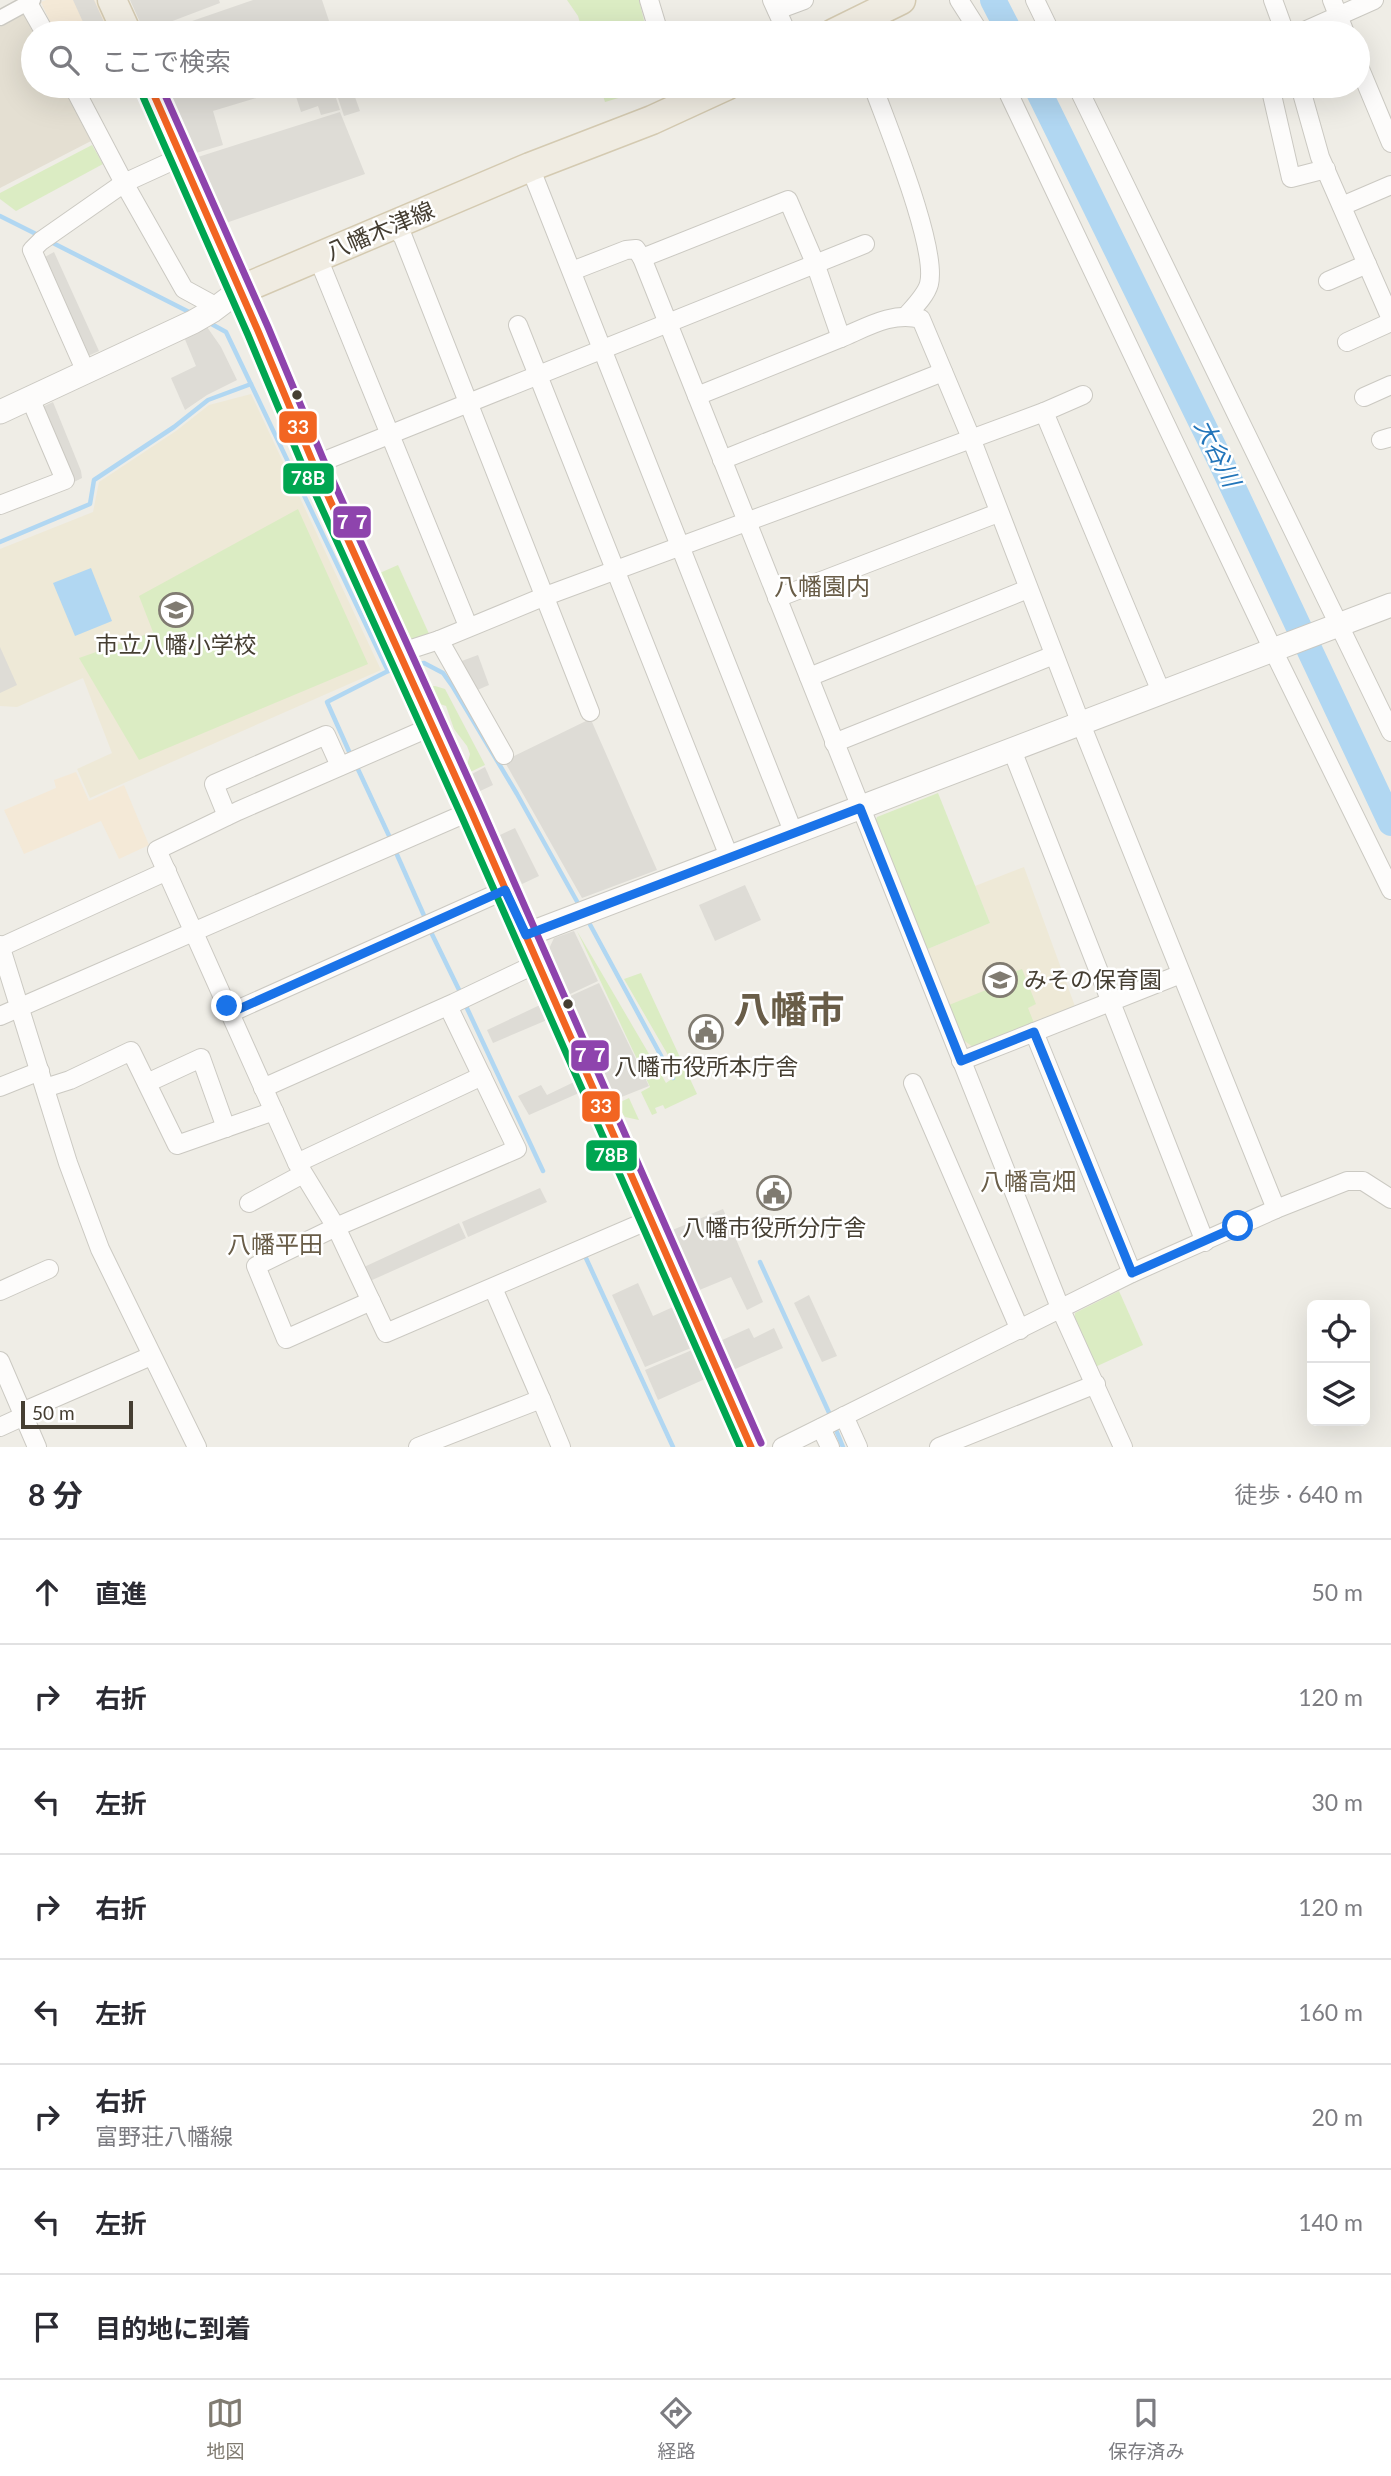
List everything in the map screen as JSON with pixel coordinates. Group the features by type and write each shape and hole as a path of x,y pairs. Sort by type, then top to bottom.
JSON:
{"main road":[{"path":"112,0 122,21"},
{"path":"862,21 901,0"},
{"path":"155,98 314,465 471,811 751,1447"},
{"name":"八幡木津線","path":"240,290 530,167 652,120 675,98"}],"street":[{"path":"649,0 655,21"},
{"path":"775,5 804,0"},
{"path":"959,0 972,21"},
{"path":"1035,0 1045,21"},
{"path":"1273,0 1281,21"},
{"path":"1339,17 1374,0"},
{"path":"0,18 32,1 40,21"},
{"path":"1370,93 1391,144"},
{"path":"78,98 184,289 207,313"},
{"path":"877,98 912,198 931,264 929,285 907,315"},
{"path":"1011,98 1391,890"},
{"path":"1083,98 1391,732"},
{"path":"1273,98 1291,178 1326,169"},
{"path":"1304,98 1326,169 1391,320 1347,342"},
{"path":"86,372 32,250 57,229 124,183 181,157"},
{"path":"530,167 794,834"},
{"path":"1342,206 1391,185"},
{"path":"642,258 788,200 815,263 841,338"},
{"path":"393,225 403,237 590,712"},
{"path":"314,465 865,244"},
{"path":"572,271 626,250 636,249 642,258 1061,1310 1123,1447"},
{"path":"318,258 468,626"},
{"path":"1328,281 1367,264"},
{"path":"0,412 207,313 240,290"},
{"path":"697,396 894,316 921,318 1276,1209"},
{"path":"518,325 730,859"},
{"path":"722,460 943,372"},
{"path":"1364,397 1391,385"},
{"path":"398,653 439,640 543,597 1044,412 1083,395"},
{"path":"0,505 65,480 30,398"},
{"path":"1044,412 1162,694"},
{"path":"777,598 998,513"},
{"path":"809,677 1028,589"},
{"path":"526,935 1391,606"},
{"path":"439,640 504,755"},
{"path":"834,743 1054,655"},
{"path":"433,726 157,849 300,1168 336,1227 386,1333 649,1220"},
{"path":"227,816 214,784 326,735 348,762"},
{"path":"1012,750 1205,1242"},
{"path":"0,1016 471,811"},
{"path":"167,871 0,946 68,1163 100,1249 150,1356 197,1447"},
{"path":"230,1013 505,890"},
{"path":"263,1088 538,963"},
{"path":"961,1061 1181,974"},
{"path":"371,1301 286,1339 256,1266 336,1227 517,1149 482,1076 456,1002"},
{"path":"1034,1032 1132,1273"},
{"path":"0,1087 42,1080 70,1080 131,1051 177,1145 274,1111"},
{"path":"147,1083 201,1058 226,1128"},
{"path":"249,1203 300,1168 482,1076"},
{"path":"913,1083 1020,1330"},
{"path":"782,1447 1132,1273 1276,1209 1347,1181 1363,1181 1391,1199"},
{"path":"0,1291 49,1269"},
{"path":"493,1288 561,1447"},
{"path":"0,1427 150,1356"},
{"path":"0,1361 37,1447"},
{"path":"939,1447 1096,1384"},
{"path":"418,1447 444,1442 541,1399"},
{"path":"830,1447 832,1423"},
{"path":"832,1423 858,1447"}],"shaded area":[{"path":"73,0 94,0 104,21 83,21"},
{"path":"95,0 105,21 50,21 41,2"},
{"path":"130,0 219,0 220,3 173,21 140,21"},
{"path":"253,0 322,0 329,21 192,21"},
{"path":"26,13 30,21 21,21 21,98 69,98 91,141 0,188 0,27"},
{"path":"172,98 256,98 213,111 223,145 196,153"},
{"path":"297,98 336,98 340,110 321,115 318,106 301,112"},
{"path":"338,98 355,98 360,111 344,116"},
{"path":"340,112 365,174 226,223 198,157"},
{"path":"54,252 99,351 88,356 43,258"},
{"path":"207,327 221,347 237,380 185,410 171,378 196,366 184,337"},
{"name":"市立八幡小学校","path":"251,394 381,670 90,798 77,769 112,753 83,678 17,707 0,706 0,549 93,512 99,482 176,431 209,405"},
{"path":"53,402 81,471 82,478 70,484 38,409"},
{"path":"0,647 17,685 0,693"},
{"path":"478,655 489,685 475,691 459,662"},
{"path":"586,721 592,722 657,870 582,898 506,764 512,757"},
{"path":"485,767 493,785 478,792 470,775"},
{"path":"76,772 89,801 124,785 149,845 119,859 101,821 24,854 4,810 56,788 54,780"},
{"path":"515,828 539,876 522,884 500,835"},
{"name":"みその保育園","path":"1024,867 1076,1009 970,1051 961,1047 923,951 990,923 975,886"},
{"path":"745,885 761,920 715,941 699,905"},
{"path":"574,931 598,981 566,996 547,953 554,938"},
{"path":"599,983 649,1086 614,1100 568,997"},
{"path":"540,1005 547,1020 493,1043 487,1030"},
{"path":"574,1082 579,1093 529,1115 518,1096 541,1085 547,1095"},
{"path":"540,1188 547,1202 468,1237 462,1222"},
{"path":"723,1209 763,1302 747,1310 731,1277 697,1291 670,1231"},
{"path":"459,1223 466,1238 370,1281 364,1267"},
{"path":"638,1283 653,1316 673,1307 691,1348 645,1367 612,1295"},
{"path":"809,1295 837,1356 822,1362 794,1303"},
{"path":"749,1328 754,1338 774,1328 783,1348 733,1370 720,1341"},
{"path":"692,1350 705,1379 658,1400 645,1370"}],"green space":[{"path":"567,0 639,0 644,21 579,21"},
{"path":"92,145 103,164 16,211 0,199 0,193"},
{"path":"298,509 368,664 139,760 79,658 153,632 139,596"},
{"path":"398,565 430,636 423,639 401,638 373,576"},
{"path":"430,687 445,689 485,765 468,773 466,769 470,754 467,746 454,729 446,706 437,703"},
{"path":"938,793 990,923 923,951 873,826 877,817"},
{"path":"577,931 666,1083 679,1074 624,979 641,973 697,1094 665,1109 663,1105 655,1108 657,1113 652,1115 641,1092 650,1087"},
{"path":"1022,969 1036,1004 1028,1008 1034,1023 973,1047 962,1039 949,1005 986,990 985,987 992,985 991,981"},
{"path":"629,1098 639,1120 625,1117 616,1104"},
{"path":"1119,1291 1143,1345 1093,1368 1074,1322 1075,1313"}],"water":[{"path":"91,568 112,621 75,636 53,583"}],"waterway":[{"name":"大谷川","path":"993,0 1004,21"},
{"name":"大谷川","path":"1042,98 1221,462 1391,823"},
{"path":"0,216 40,236"},
{"path":"51,242 193,314"},
{"path":"206,321 226,332 388,671"},
{"path":"0,542 90,504 94,480 174,427 208,400 251,384"},
{"path":"415,665 424,663 443,673 453,687 579,905"},
{"path":"352,758 327,702 397,669"},
{"path":"356,765 391,840"},
{"path":"394,848 426,920"},
{"path":"587,919 673,1078"},
{"path":"429,928 462,996"},
{"path":"465,1004 543,1171"},
{"path":"585,1256 673,1447"},
{"path":"760,1262 831,1417"},
{"path":"834,1425 843,1447"}],"transit line":[{"name":"78B","path":"144,98 304,469 461,815 740,1447"},
{"name":"33","path":"155,98 314,465 471,811 751,1447"},
{"name":"７７","path":"166,98 324,461 481,807 761,1443"}],"place":[{"name":"市立八幡小学校","path":"176,610"},
{"name":"みその保育園","path":"1000,980"},
{"name":"八幡市役所本庁舎","path":"706,1032"},
{"name":"八幡市役所分庁舎","path":"774,1193"}],"district":[{"name":"八幡園内","path":"822,587"},
{"name":"八幡市","path":"789,1010"},
{"name":"八幡高畑","path":"1028,1182"},
{"name":"八幡平田","path":"275,1245"}],"route":[{"path":"227,1006 230,1013 505,890 526,935 860,808 961,1061 1034,1032 1132,1273 1238,1226"}]}
